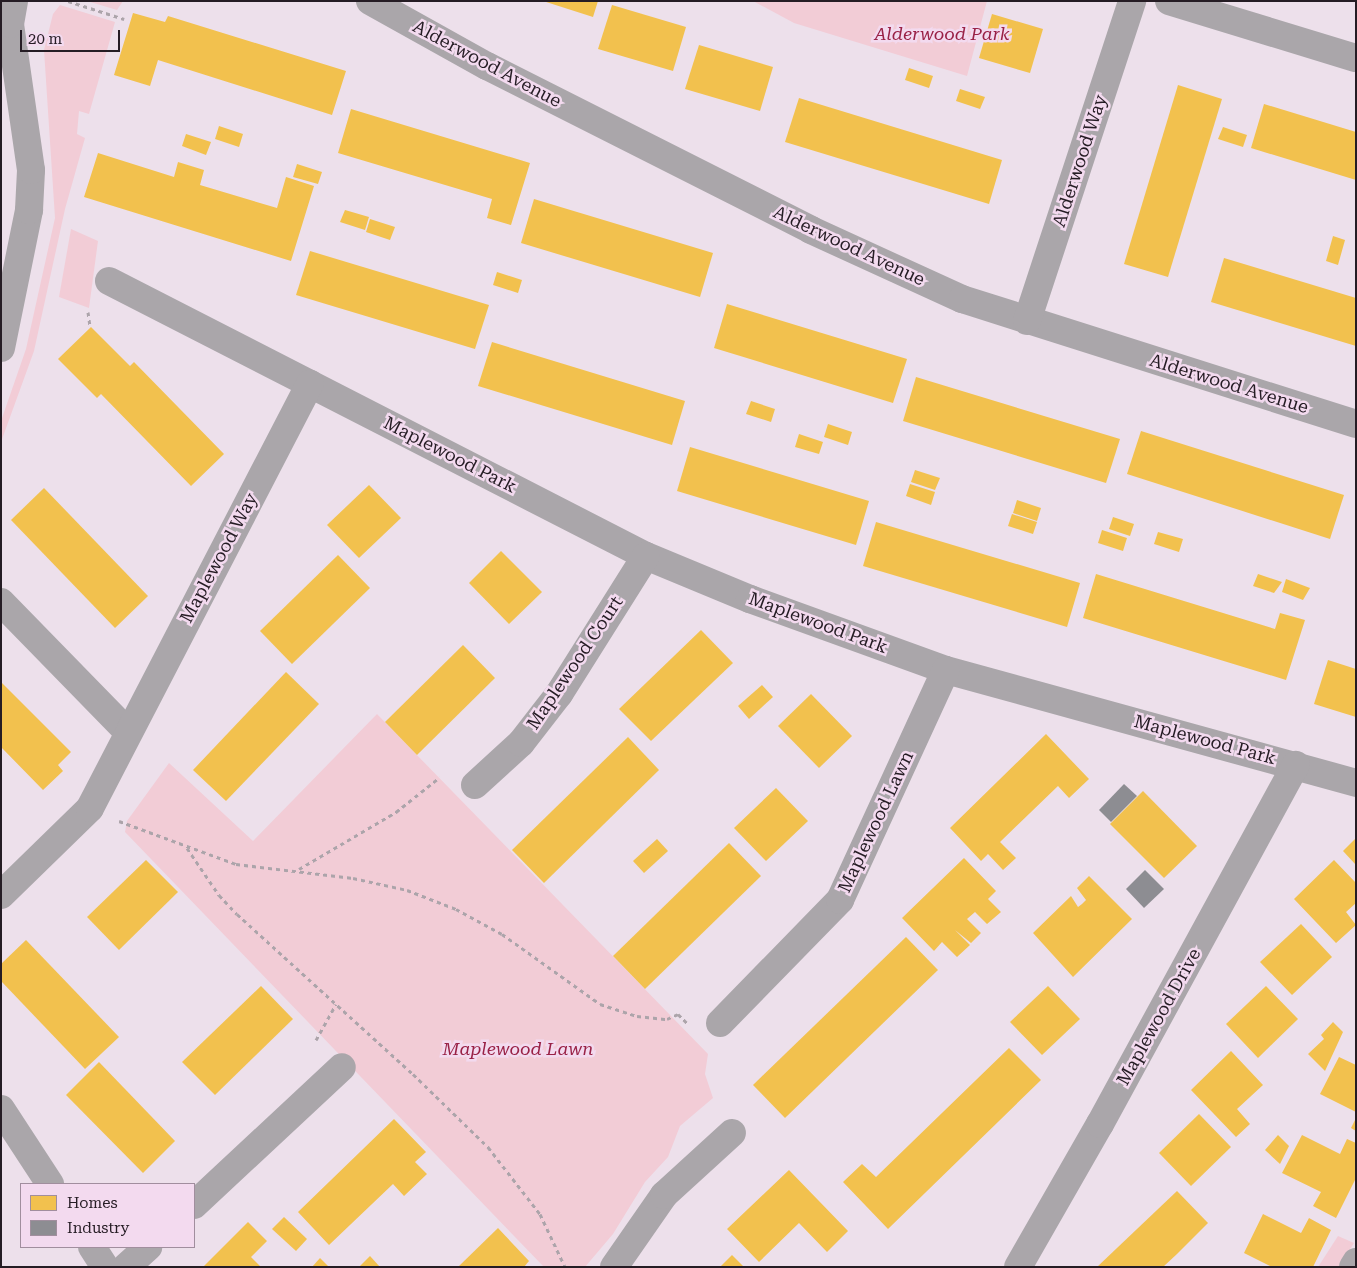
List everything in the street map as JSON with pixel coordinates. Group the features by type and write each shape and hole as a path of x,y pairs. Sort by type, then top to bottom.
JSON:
{"street":[{"path":"1,348 6,299 29,210 31,170 10,24 14,1"},
{"name":"Alderwood Avenue","path":"370,1 487,66 811,230 962,299 1356,424"},
{"name":"Alderwood Way","path":"1027,321 1132,1"},
{"path":"1169,1 1356,58"},
{"name":"Maplewood Park","path":"108,281 646,556 750,599 946,670 1356,783"},
{"name":"Maplewood Way","path":"1,895 90,808 310,384"},
{"name":"Maplewood Court","path":"475,786 521,743 559,694 646,556"},
{"path":"1,602 128,732"},
{"name":"Maplewood Lawn","path":"720,1023 840,900 946,670"},
{"name":"Maplewood Drive","path":"1018,1267 1100,1124 1296,765"},
{"path":"195,1204 342,1067"},
{"path":"1,1109 49,1183"},
{"path":"614,1267 664,1195 732,1133"},
{"path":"93,1248 105,1267"},
{"path":"126,1267 147,1248"},
{"path":"1353,1267 1356,1262"}],"path":[{"path":"68,1 124,19"},
{"path":"88,312 90,326"},
{"path":"296,870 308,866 396,812 440,777"},
{"path":"118,820 236,864 296,870 407,890 456,909 502,934 600,1004 637,1016 668,1019 678,1014"},
{"path":"187,847 219,895 237,914 488,1147 540,1214 565,1267"},
{"path":"316,1040 336,1004"}],"green space":[{"path":"87,1 123,1 117,10"},
{"name":"Alderwood Park","path":"753,1 987,1 967,76 794,23"},
{"path":"60,5 115,22 89,114 79,111 77,134 85,138 65,209 34,351 1,442 1,421 26,349 55,218 44,50 53,14"},
{"path":"71,229 98,241 89,308 59,297"},
{"name":"Maplewood Lawn","path":"377,714 708,1054 705,1074 713,1098 680,1126 668,1157 645,1182 613,1234 585,1267 544,1267 125,832 127,821 169,763 253,841"},
{"path":"1338,1236 1354,1243 1339,1267 1318,1267"}],"building: Homes":[{"path":"543,1 598,1 593,17"},
{"path":"612,5 686,27 673,71 598,49"},
{"path":"133,13 165,22 168,16 346,71 332,115 158,60 150,86 114,75"},
{"path":"992,14 1043,29 1030,73 979,58"},
{"path":"699,45 773,67 760,111 685,89"},
{"path":"909,68 933,76 929,88 905,80"},
{"path":"1178,85 1222,99 1168,277 1124,264"},
{"path":"960,89 985,97 980,109 956,101"},
{"path":"799,98 1002,160 989,204 785,142"},
{"path":"1264,104 1356,132 1356,180 1251,148"},
{"path":"351,109 530,163 511,225 487,218 492,199 338,153"},
{"path":"219,126 243,134 239,147 215,139"},
{"path":"1223,127 1247,135 1243,147 1218,139"},
{"path":"186,134 211,142 206,155 182,146"},
{"path":"98,153 174,177 178,162 204,170 200,185 277,208 286,177 314,186 291,261 84,197"},
{"path":"297,164 322,172 318,184 293,177"},
{"path":"534,199 713,253 700,297 521,243"},
{"path":"345,210 369,217 365,230 340,222"},
{"path":"370,219 395,227 390,240 366,232"},
{"path":"1333,236 1345,240 1338,265 1326,261"},
{"path":"310,251 489,305 475,349 296,295"},
{"path":"1224,258 1356,298 1356,346 1211,302"},
{"path":"497,272 522,280 518,293 493,285"},
{"path":"727,304 907,359 893,403 714,348"},
{"path":"91,327 130,366 134,362 224,454 191,486 101,394 97,398 58,359"},
{"path":"492,342 685,401 672,445 478,386"},
{"path":"916,377 1120,439 1106,483 903,421"},
{"path":"751,401 775,409 771,422 746,414"},
{"path":"828,424 852,432 848,445 824,437"},
{"path":"1141,431 1344,495 1330,539 1127,474"},
{"path":"799,434 823,442 819,454 795,447"},
{"path":"690,447 869,501 856,545 677,491"},
{"path":"915,470 940,478 935,490 911,482"},
{"path":"910,484 935,492 931,505 906,496"},
{"path":"369,485 401,518 359,558 327,525"},
{"path":"44,488 148,596 115,628 11,520"},
{"path":"1017,500 1041,508 1037,521 1013,513"},
{"path":"1012,514 1037,522 1033,534 1008,526"},
{"path":"1113,517 1134,524 1130,536 1109,529"},
{"path":"876,522 1080,583 1067,627 863,566"},
{"path":"1102,530 1127,538 1123,551 1098,543"},
{"path":"1158,532 1183,539 1179,552 1154,544"},
{"path":"501,551 542,592 509,624 469,583"},
{"path":"338,555 370,588 292,664 260,631"},
{"path":"1096,574 1275,629 1280,613 1305,620 1286,680 1083,618"},
{"path":"1258,574 1282,582 1274,593 1253,586"},
{"path":"1286,579 1310,588 1303,600 1282,592"},
{"path":"701,630 733,663 651,741 619,709"},
{"path":"463,645 495,678 417,755 385,722"},
{"path":"1328,660 1356,669 1356,717 1314,704"},
{"path":"286,672 319,704 226,801 193,770"},
{"path":"1,682 71,752 58,765 63,771 43,790 1,747"},
{"path":"762,685 773,697 749,719 738,706"},
{"path":"811,694 852,736 819,768 778,726"},
{"path":"1046,734 1089,779 1069,798 1058,786 1000,842 1016,858 1003,870 988,854 981,861 950,828"},
{"path":"628,737 659,770 544,883 512,850"},
{"path":"776,788 808,821 766,861 734,828"},
{"path":"1143,791 1197,846 1164,878 1110,824"},
{"path":"1356,838 1356,865 1343,851"},
{"path":"657,839 668,851 644,873 633,861"},
{"path":"729,843 761,876 645,989 613,956"},
{"path":"964,858 996,891 988,899 1001,912 987,924 975,912 967,919 981,933 971,943 955,930 970,945 957,957 942,942 934,951 902,918"},
{"path":"146,860 178,892 119,950 87,917"},
{"path":"1334,860 1356,883 1356,903 1346,912 1356,925 1336,943 1294,899"},
{"path":"1089,876 1132,919 1073,977 1033,933 1071,896 1078,907 1086,900 1077,888"},
{"path":"1301,924 1332,957 1292,995 1260,962"},
{"path":"906,937 938,970 785,1118 753,1085"},
{"path":"26,940 119,1037 85,1069 1,981 1,964"},
{"path":"261,986 293,1019 215,1095 182,1062"},
{"path":"1048,986 1080,1019 1042,1055 1010,1022"},
{"path":"1266,986 1298,1019 1258,1058 1226,1024"},
{"path":"1333,1022 1343,1032 1325,1071 1308,1054 1324,1039 1321,1035"},
{"path":"1009,1048 1041,1080 888,1229 843,1182 862,1164 876,1177"},
{"path":"1231,1051 1263,1085 1237,1109 1250,1124 1236,1137 1191,1090"},
{"path":"1339,1057 1356,1065 1356,1112 1320,1094"},
{"path":"99,1062 175,1141 143,1173 66,1095"},
{"path":"1199,1114 1231,1147 1191,1186 1159,1153"},
{"path":"1356,1118 1356,1131 1351,1128"},
{"path":"394,1119 426,1152 415,1162 427,1174 404,1196 393,1184 329,1245 298,1212"},
{"path":"1278,1135 1289,1146 1280,1164 1265,1150"},
{"path":"1302,1135 1340,1154 1347,1139 1356,1143 1356,1178 1336,1218 1313,1206 1321,1192 1282,1173"},
{"path":"789,1170 848,1231 827,1252 799,1223 759,1262 727,1229"},
{"path":"1177,1191 1208,1223 1177,1254 1163,1267 1097,1267"},
{"path":"1263,1214 1301,1233 1309,1218 1331,1230 1313,1267 1272,1267 1244,1253"},
{"path":"284,1217 307,1239 296,1251 272,1229"},
{"path":"248,1222 267,1241 251,1257 261,1267 203,1267"},
{"path":"498,1228 529,1261 524,1267 458,1267"},
{"path":"732,1255 744,1267 720,1267"},
{"path":"370,1256 380,1267 359,1267"},
{"path":"320,1258 329,1267 312,1267"}],"building: Industry":[{"path":"1124,784 1137,796 1111,822 1099,810"},
{"path":"1145,870 1164,889 1144,908 1126,889"}]}
